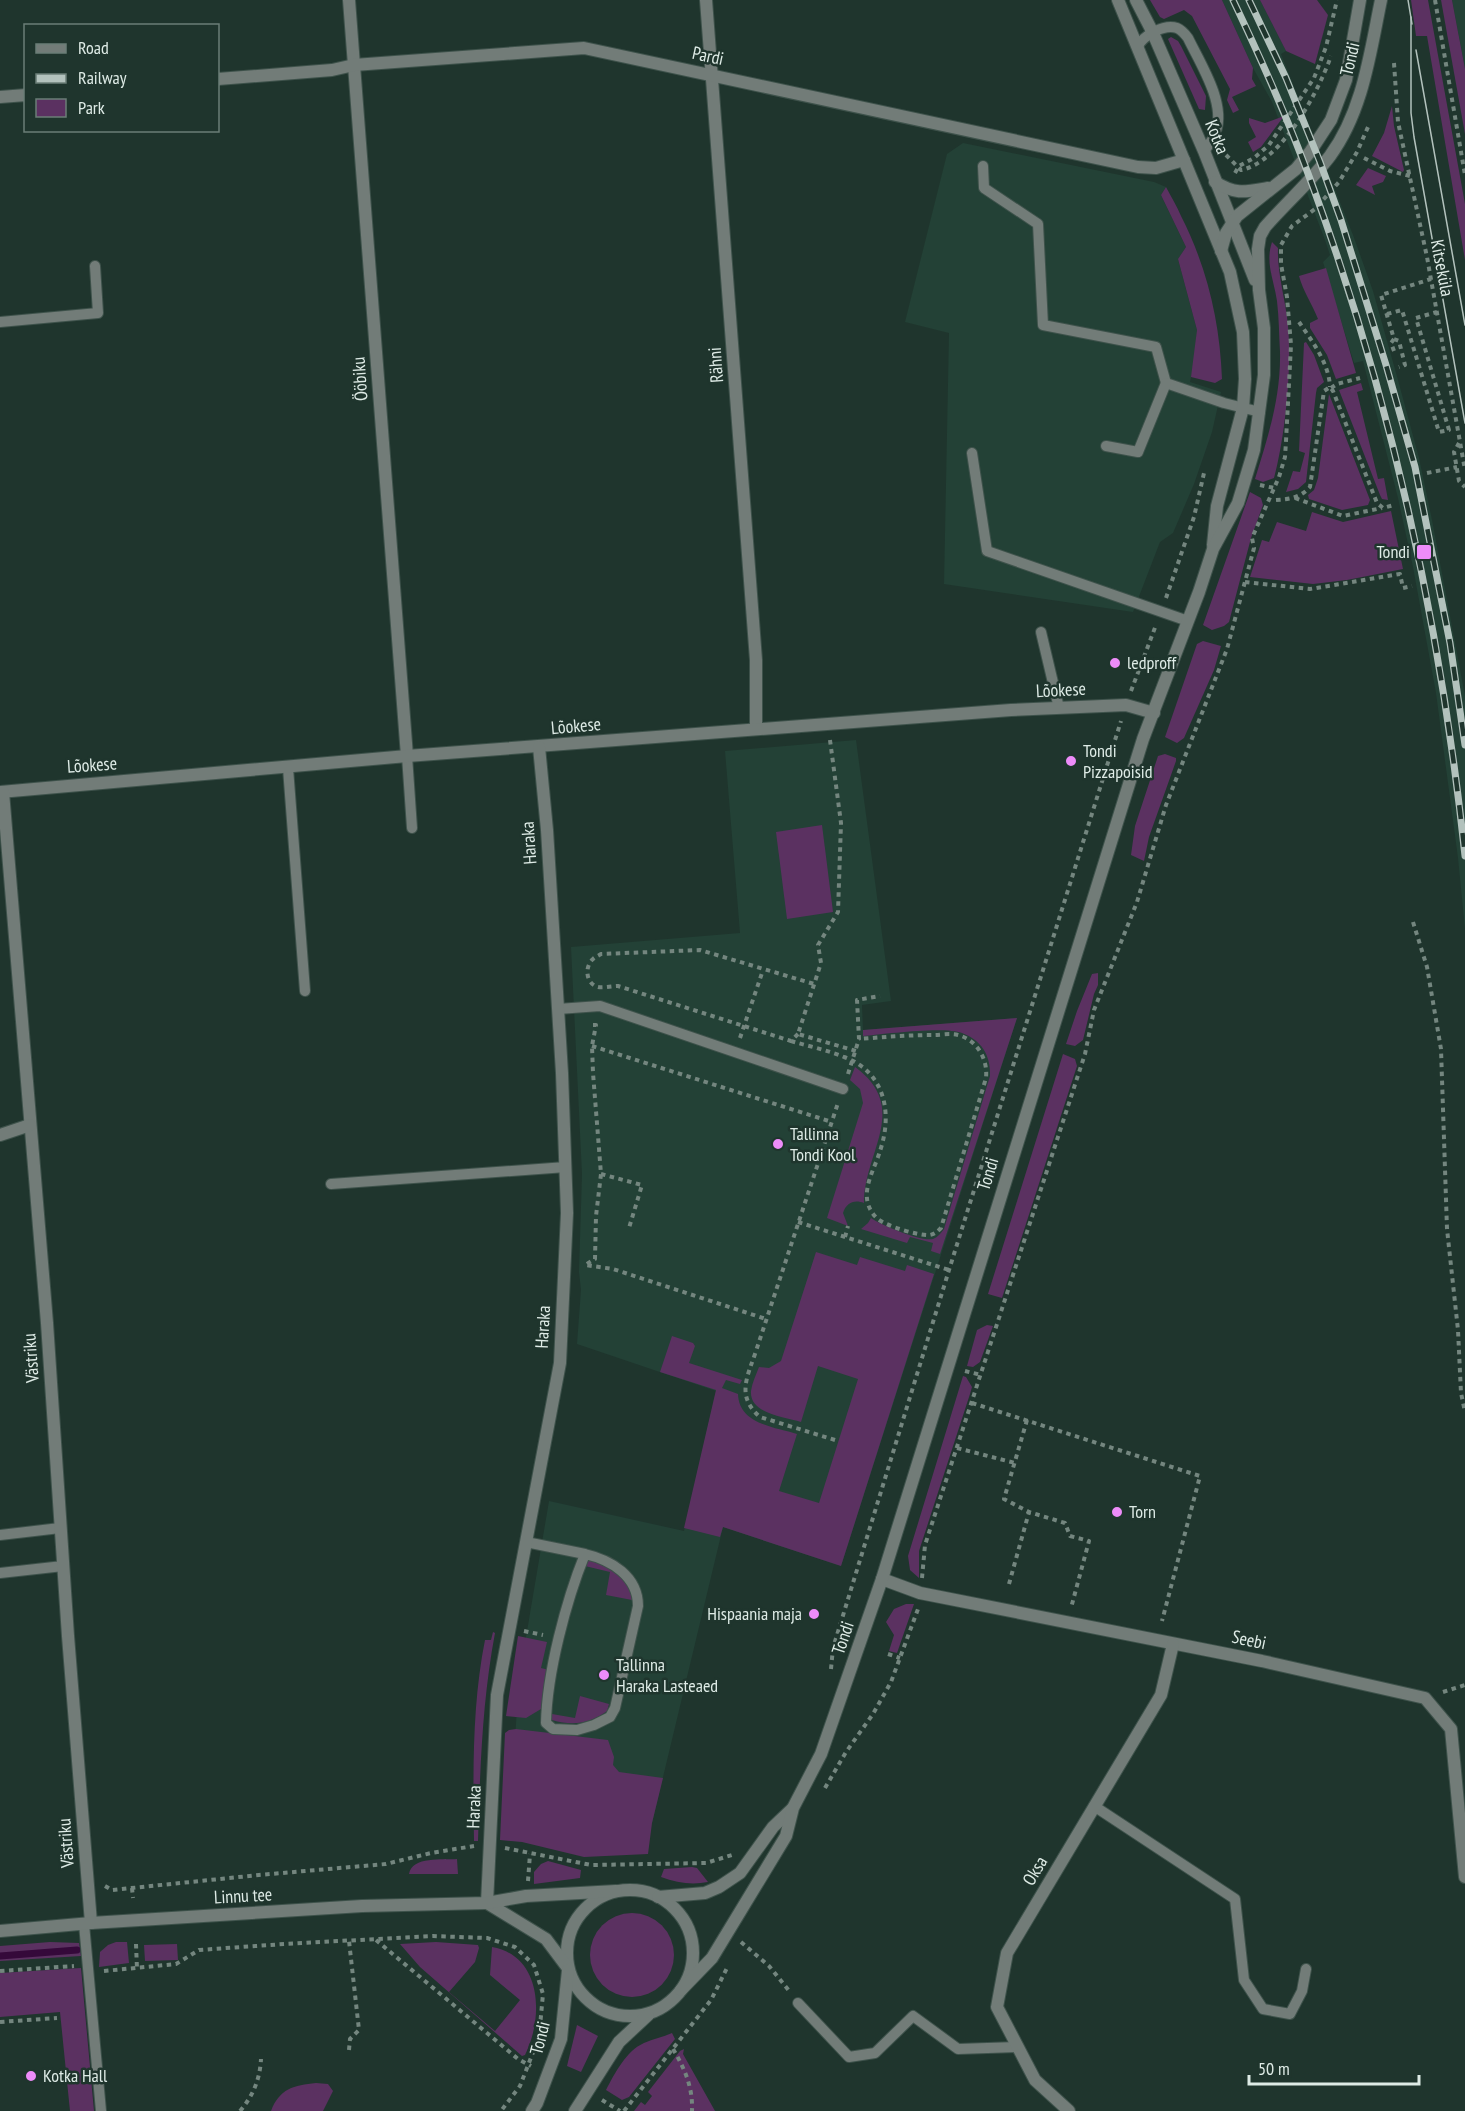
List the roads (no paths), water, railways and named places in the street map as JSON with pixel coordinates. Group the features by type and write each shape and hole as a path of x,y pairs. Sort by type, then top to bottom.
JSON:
{"street":[{"name":"Ööbiku","path":"349,0 407,756"},
{"name":"Rähni","path":"706,0 756,660 756,728"},
{"name":"Tondi","path":"1118,0 1230,272 1243,332 1245,379 1243,408 1216,506 1213,549"},
{"name":"Kotka","path":"1136,0 1153,33 1204,151 1232,230 1259,290"},
{"name":"Tondi","path":"1232,230 1244,209 1296,169 1331,120 1346,80 1360,0"},
{"name":"Tondi","path":"681,1990 712,1958 786,1836 793,1808 821,1754 882,1579 1143,739 1213,549 1238,504 1244,487 1254,450 1266,348 1259,290 1260,236 1265,226 1330,156 1349,124 1364,81 1381,0"},
{"name":"Pardi","path":"219,79 332,70 354,65 584,48 1138,167 1156,168 1184,160"},
{"path":"0,97 24,95"},
{"path":"1215,182 1228,190 1238,192 1273,187"},
{"path":"1211,226 1246,234 1265,226"},
{"path":"1221,250 1232,230"},
{"name":"Lõokese","path":"1,792 756,728 1126,705 1154,713"},
{"name":"Haraka","path":"487,1903 497,1695 560,1363 567,1213 558,1009 539,747"},
{"name":"Västriku","path":"1,792 47,1323 88,1923"},
{"path":"0,1135 30,1125"},
{"name":"Seebi","path":"882,1579 920,1593 1262,1661 1425,1698 1451,1729 1465,1877"},
{"name":"Oksa","path":"1069,2111 1035,2080 996,2007 1007,1953 1161,1695 1173,1644"},
{"name":"Tondi","path":"658,1896 705,1893 719,1887 740,1873 773,1827 793,1808"},
{"path":"575,2111 619,2042 651,2013 668,2004 681,1990 691,1968 693,1950 683,1918 658,1896 639,1891 616,1892 596,1900 582,1912 574,1925 568,1939 569,1969 576,1987 590,2002 601,2009 624,2016 651,2013"},
{"name":"Linnu tee","path":"0,1931 88,1923 362,1906 487,1903 526,1896 616,1892"},
{"path":"487,1903 546,1939 569,1969"},
{"name":"Tondi","path":"532,2111 561,2039 569,1969"}],"lane":[{"path":"1138,46 1145,37 1161,30 1177,28 1188,38 1214,93 1219,120 1212,140 1204,151"},
{"path":"983,166 984,188 1038,224 1043,325 1156,347 1166,383 1138,452 1106,446"},
{"path":"0,322 98,313 95,266"},
{"path":"1166,383 1260,412"},
{"path":"972,453 987,551 1188,621"},
{"path":"1041,632 1059,708"},
{"path":"407,756 412,828"},
{"path":"288,768 305,991"},
{"path":"558,1009 600,1006 843,1089"},
{"path":"331,1184 566,1167"},
{"path":"0,1535 60,1528"},
{"path":"526,1542 585,1554 605,1559 626,1575 638,1597 638,1606 615,1708 610,1717 577,1730 553,1729 546,1724 554,1664 574,1582 585,1554"},
{"path":"0,1573 63,1566"},
{"path":"1094,1806 1235,1899 1244,1980 1263,2009 1290,2014 1302,1991 1306,1969"},
{"name":"Västriku","path":"88,1923 89,1965 101,2111"},
{"path":"798,2003 849,2057 875,2053 913,2016 958,2049 1017,2047"}],"waterway":[{"path":"0,1956 77,1950"}],"tram line":[{"path":"1408,0 1412,24"},
{"path":"1411,17 1411,113 1414,137 1465,423"},
{"path":"1416,50 1465,325"}],"railway":[{"path":"1233,0 1295,139 1341,268 1367,350 1410,517 1427,601 1455,771 1465,856"},
{"path":"1249,0 1286,78 1320,162 1341,220 1386,365 1415,467 1450,643 1465,745"}],"place":[{"name":"Tondi","path":"1424,552"},
{"name":"ledproff","path":"1115,663"},
{"name":"Tondi Pizzapoisid","path":"1071,761"},
{"name":"Tallinna Tondi Kool","path":"778,1144"},
{"name":"Torn","path":"1117,1512"},
{"name":"Hispaania maja","path":"814,1614"},
{"name":"Tallinna Haraka Lasteaed","path":"604,1675"},
{"name":"Kotka Hall","path":"31,2076"}]}
